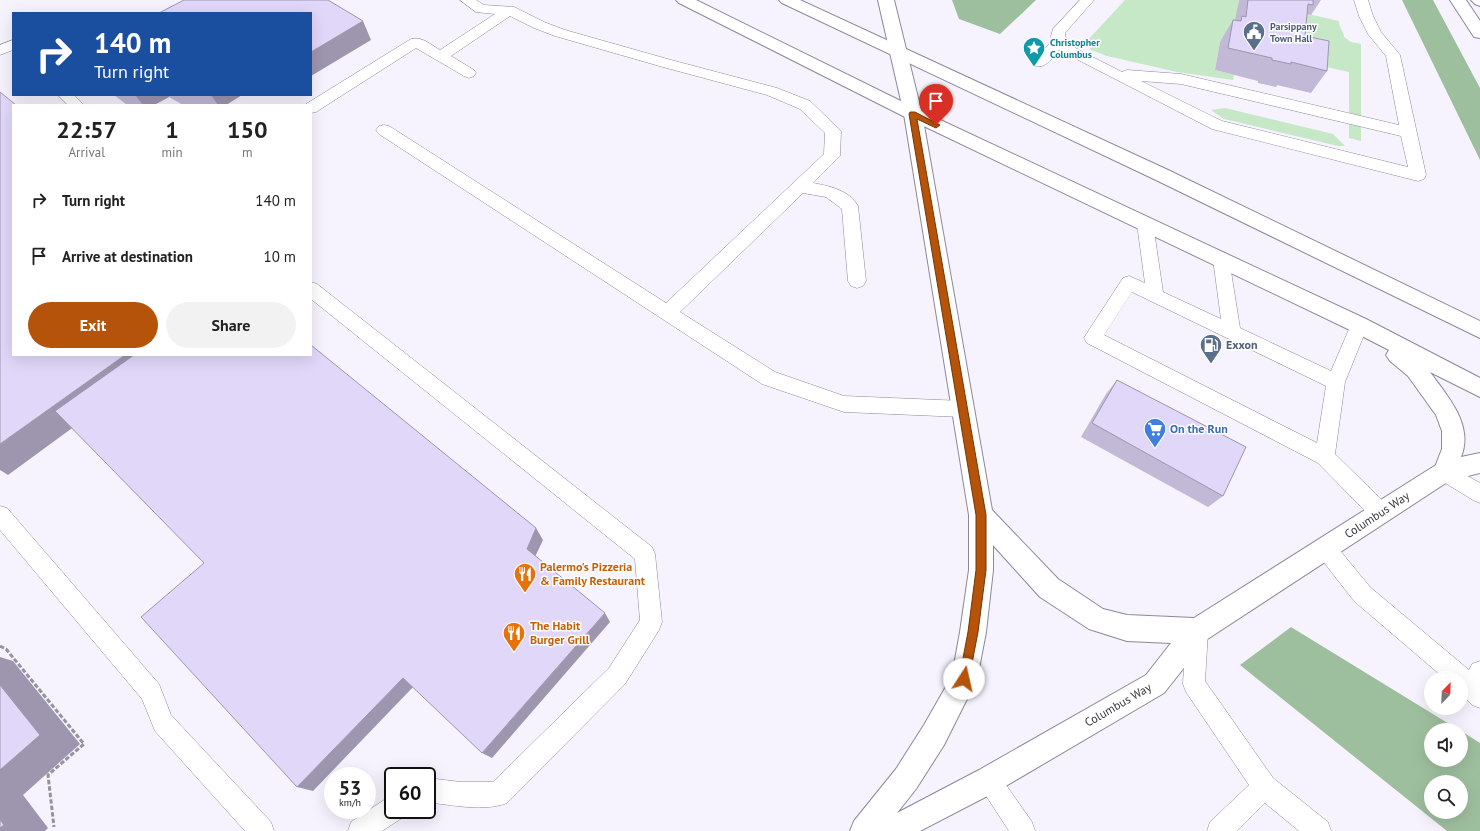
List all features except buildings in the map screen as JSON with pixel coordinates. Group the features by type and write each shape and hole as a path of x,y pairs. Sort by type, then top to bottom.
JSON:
{"main road":[{"path":"684,0 913,114 1359,325 1480,388"},
{"path":"787,0 1162,175 1480,330"},
{"path":"864,831 906,779 934,735 964,679 973,632 981,570 981,515 913,114 886,0"},
{"path":"1458,0 1480,33"},
{"path":"1359,325 1416,370 1446,411 1453,431 1452,449 1444,472"},
{"name":"Columbus Way","path":"891,831 989,780 1155,684 1197,631 1444,472 1480,463"},
{"path":"981,515 1049,588 1098,620 1127,628 1197,631"}],"lane":[{"path":"467,0 481,9 509,5 539,25 560,33 668,64 772,91 805,105 833,131 832,156 667,313"},
{"path":"1087,0 1058,32 1057,36 1063,47 1217,125 1418,175 1393,55 1375,34 1366,16 1361,0"},
{"path":"441,56 509,5"},
{"path":"312,107 416,42 469,73"},
{"path":"1039,63 1059,42"},
{"path":"0,51 12,45"},
{"path":"1118,75 1180,79 1408,132"},
{"path":"66,96 76,104"},
{"path":"384,130 769,378 844,404 963,409"},
{"path":"799,187 830,192 850,206 857,281"},
{"path":"1146,224 1155,295"},
{"path":"1221,259 1232,332"},
{"path":"1336,382 1129,283 1093,338 1325,458 1380,512"},
{"path":"312,290 645,554 651,622 617,676 498,794 462,794 436,791"},
{"path":"1325,458 1336,382 1359,325"},
{"path":"1444,472 1480,494"},
{"path":"0,515 151,692 163,723 262,831"},
{"path":"1326,549 1362,594 1478,685"},
{"path":"1197,631 1194,684 1264,787 1319,831"},
{"path":"989,780 1023,831"},
{"path":"1219,831 1264,787"},
{"path":"360,831 384,815"}],"path":[{"path":"0,646 6,649 84,744 48,775 54,827"}],"green space":[{"path":"952,0 1036,0 1000,34 959,19"},
{"path":"1125,0 1239,0 1232,40 1220,43 1215,70 1234,75 1233,80 1177,72 1107,56 1091,50 1085,43"},
{"path":"1402,0 1433,0 1480,88 1480,160"},
{"path":"1299,12 1339,21 1344,37 1351,42 1361,44 1361,141 1349,138 1349,72 1290,59"},
{"path":"1225,108 1333,134 1345,146 1338,146 1224,119 1211,110"},
{"path":"1291,627 1424,709 1424,715 1435,715 1448,723 1424,723 1424,767 1468,767 1468,735 1480,743 1480,831 1447,831 1432,819 1468,819 1468,775 1424,775 1424,813 1240,665"}],"place":[{"name":"Parsippany Town Hall","path":"1254,52"},
{"name":"Christopher Columbus","path":"1034,68"},
{"name":"Exxon","path":"1211,364"},
{"name":"On the Run","path":"1155,448"},
{"name":"Palermo's Pizzeria & Family Restaurant","path":"525,594"},
{"name":"The Habit Burger Grill","path":"514,652"}],"route":[{"path":"936,125 913,114 981,515 981,570 973,632 964,679"}]}
